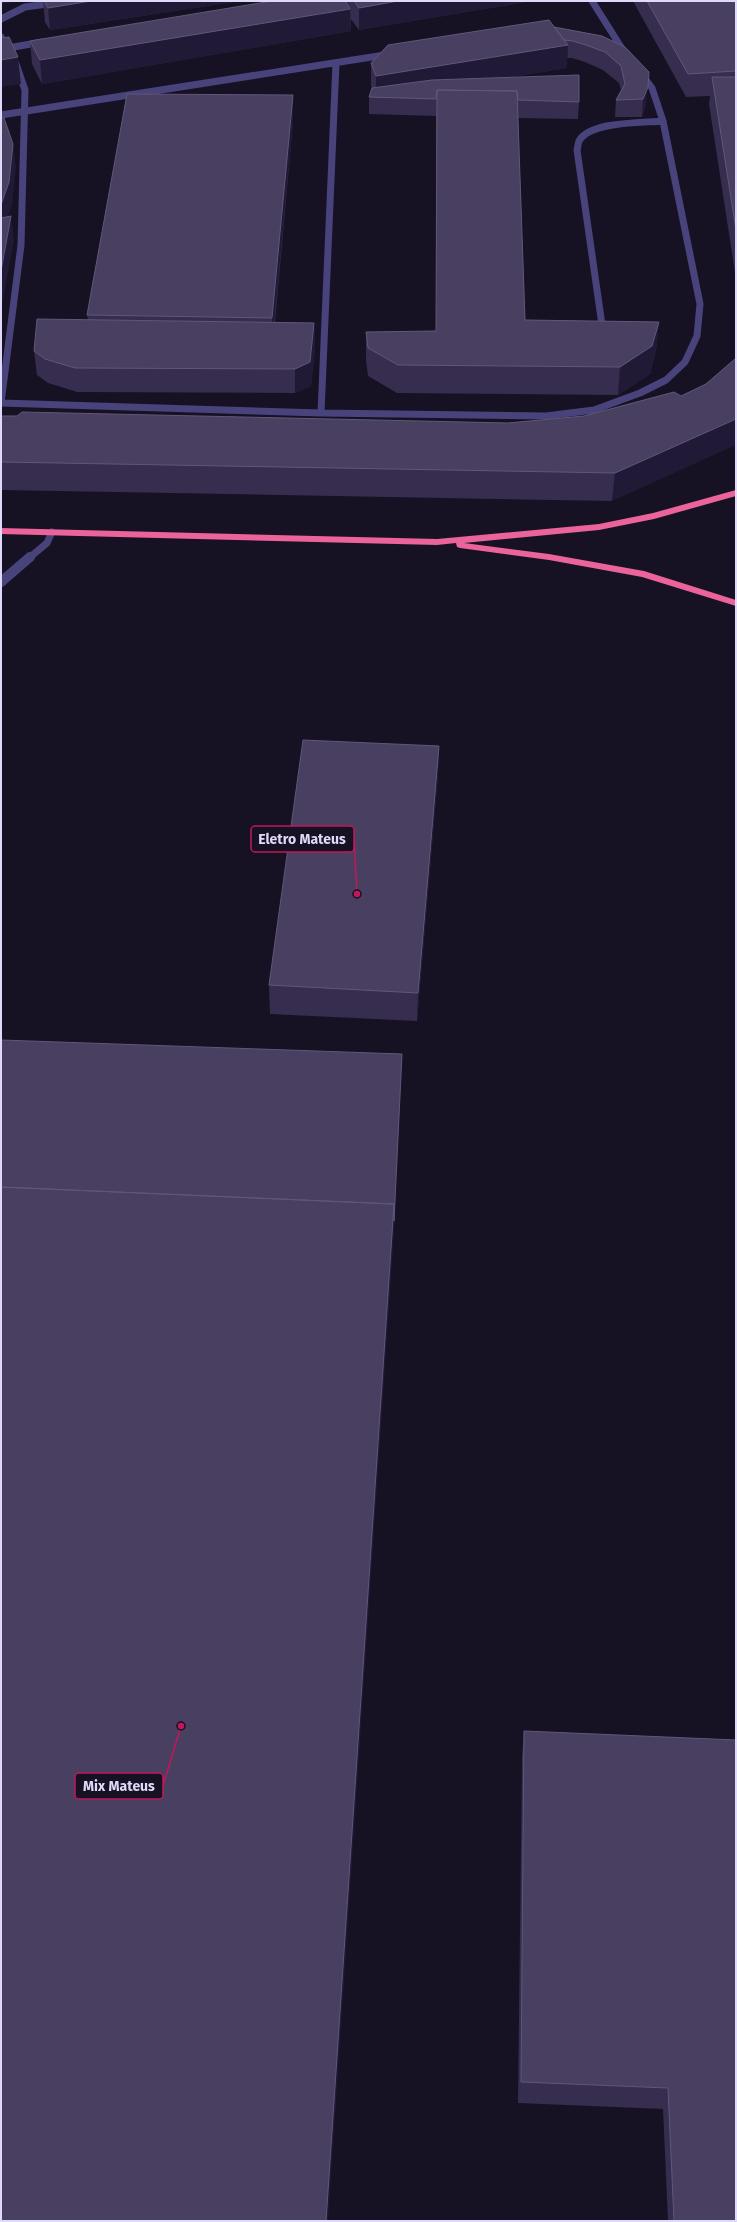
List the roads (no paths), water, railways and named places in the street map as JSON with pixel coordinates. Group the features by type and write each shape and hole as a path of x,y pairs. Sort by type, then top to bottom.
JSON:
{"highway":[{"path":"437,542 599,527 654,516 736,493"},
{"path":"1,531 437,542 616,568 671,582 736,604"}],"lane":[{"path":"1,19 18,9 70,1"},
{"path":"1,37 11,53 25,90 21,245 1,403 321,412 546,416 594,410 640,393 666,380 686,362 697,336 700,304 663,121 652,88 620,50 592,1"},
{"path":"11,53 47,41"},
{"path":"1,115 396,53"},
{"path":"321,412 336,63"},
{"path":"602,325 577,150 579,140 588,132 599,128 618,124 663,121"},
{"path":"1,582 47,543 52,532"}],"place":[{"name":"Eletro Mateus","path":"357,894"},
{"name":"Mix Mateus","path":"181,1726"}]}
